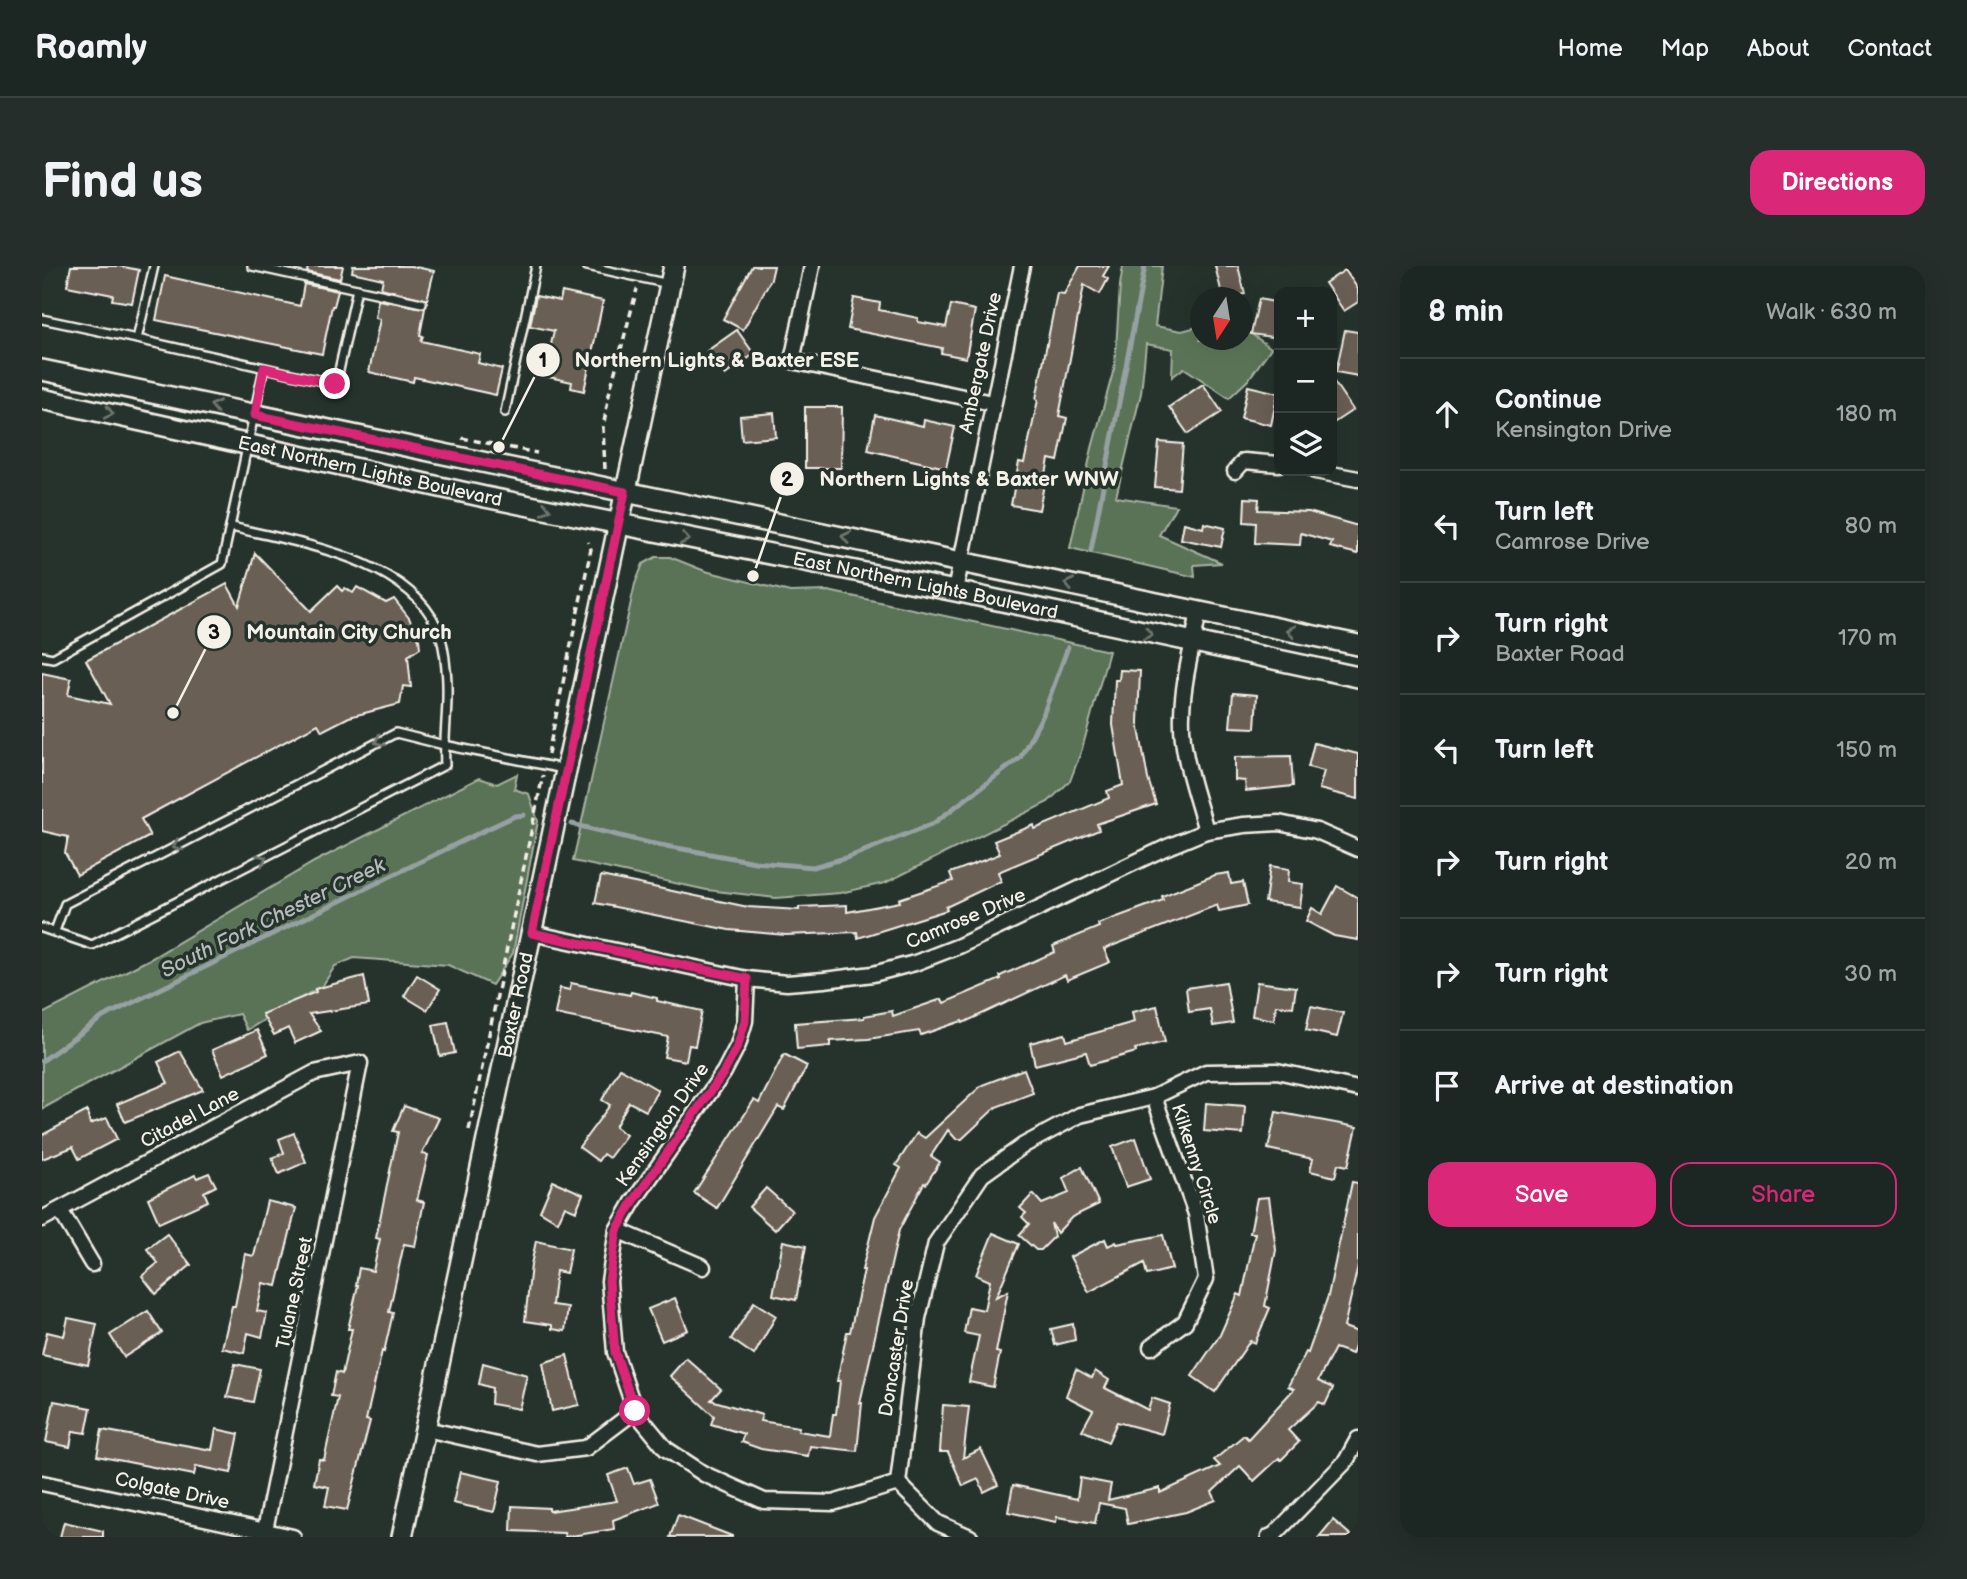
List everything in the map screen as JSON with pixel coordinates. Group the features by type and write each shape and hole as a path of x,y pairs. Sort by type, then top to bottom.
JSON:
{"main road":[{"name":"Baxter Road","path":"402,1537 672,275"},
{"name":"East Northern Lights Boulevard","path":"42,370 1358,645"},
{"name":"East Northern Lights Boulevard","path":"42,399 618,525 955,592 1358,677"}],"street":[{"path":"812,266 792,362 992,403"},
{"name":"Ambergate Drive","path":"955,592 1022,266"},
{"path":"1235,471 1244,461 1274,464"},
{"path":"1337,475 1358,479"},
{"path":"1199,611 1185,679 1182,716 1184,747 1206,831"},
{"name":"Camrose Drive","path":"532,933 747,979 787,983 824,980 873,974 915,963 960,946 1206,831 1279,823 1317,831 1358,849"},
{"name":"Kensington Drive","path":"747,979 745,1021 738,1045 724,1072 633,1202 617,1230 609,1281 615,1352 635,1411 666,1449 704,1475 764,1501 833,1503 898,1483"},
{"name":"Citadel Lane","path":"42,1219 314,1073 360,1063"},
{"name":"Tulane Street","path":"265,1530 360,1063"},
{"name":"Doncaster Drive","path":"898,1483 918,1318 936,1243 982,1175 1024,1144 1080,1115 1154,1097 1206,1072 1277,1071 1358,1089"},
{"name":"Kilkenny Circle","path":"1151,1347 1185,1322 1206,1279 1196,1214 1154,1097"},
{"path":"60,1210 92,1264"},
{"path":"617,1230 703,1267"},
{"path":"426,1429 537,1454 586,1448 635,1411"},
{"path":"1273,1536 1346,1461 1358,1439"},
{"name":"Colgate Drive","path":"42,1483 293,1537"},
{"path":"898,1483 938,1523 970,1537"}],"lane":[{"path":"137,339 154,266"},
{"path":"252,266 287,270 422,303"},
{"path":"505,412 536,266"},
{"path":"587,266 639,278 672,275"},
{"path":"42,319 335,384 357,289"},
{"path":"42,656 52,658 222,564 264,368"},
{"path":"42,928 92,945 445,765 446,669 438,628 419,599 390,577 334,553 232,527"},
{"path":"55,931 65,904 396,733 567,770"}],"path":[{"path":"600,474 605,469 603,428 609,394 639,278"},
{"path":"468,1135 591,549 588,542"}],"green space":[{"path":"1123,266 1162,266 1155,326 1182,331 1190,329 1190,350 1253,350 1253,335 1271,348 1248,380 1229,398 1184,368 1172,377 1173,349 1146,344 1141,393 1116,497 1176,506 1159,535 1222,563 1194,565 1195,577 1070,548 1092,448 1115,365"},
{"path":"656,557 670,557 705,571 790,592 828,591 1109,651 1082,749 1070,781 1048,802 885,883 840,893 776,898 707,890 573,861 635,584 643,564"},
{"path":"517,774 514,789 529,794 538,821 513,953 492,985 448,965 354,958 335,966 323,985 247,1030 239,1014 200,1023 42,1109 42,1014 152,958 314,862 479,778 497,784"}],"building":[{"path":"71,266 119,266 139,270 132,303 112,300 113,295 67,286"},
{"path":"308,266 343,266 340,279 307,272"},
{"path":"353,266 411,266 434,271 427,300 381,288 383,279 352,272"},
{"path":"752,266 774,266 771,279 743,330 723,319"},
{"path":"1080,266 1109,266 1103,276 1108,279 1100,294 1084,285 1059,416 1067,418 1058,461 1049,459 1039,510 1011,505 1019,462 1024,463 1038,400 1036,399 1057,293 1064,294"},
{"path":"1215,266 1238,266 1243,287 1220,287"},
{"path":"1345,270 1358,289 1358,302 1344,311 1337,301 1337,287 1328,287 1325,283"},
{"path":"165,276 300,306 304,284 338,291 332,306 322,354 156,320"},
{"path":"562,292 603,301 584,391 571,388 572,382 544,376 554,331 530,326 536,296 560,301"},
{"path":"854,298 880,303 879,310 946,327 951,305 975,310 966,358 941,353 942,348 848,329"},
{"path":"1259,299 1274,302 1274,337 1253,334"},
{"path":"378,300 425,308 421,341 480,354 478,363 502,369 496,395 414,377 413,382 369,372 380,319 375,318"},
{"path":"737,330 754,354 725,375 707,351"},
{"path":"1345,330 1358,332 1358,376 1337,372"},
{"path":"1203,384 1222,412 1188,434 1169,407"},
{"path":"1248,386 1274,392 1271,425 1241,418"},
{"path":"1337,386 1353,410 1337,421"},
{"path":"805,407 842,407 841,468 805,468"},
{"path":"774,413 776,437 742,440 740,416"},
{"path":"875,415 923,426 924,420 955,427 946,468 868,450"},
{"path":"1159,442 1183,444 1179,489 1155,487"},
{"path":"1245,498 1259,499 1258,510 1309,512 1358,526 1358,554 1330,547 1332,542 1301,533 1300,545 1255,543 1256,523 1244,522"},
{"path":"1184,523 1203,528 1204,523 1225,528 1221,547 1181,539"},
{"path":"255,553 311,611 337,586 342,591 345,588 353,593 357,587 386,603 394,599 409,618 419,639 420,648 408,656 411,687 403,686 400,704 349,717 322,731 318,724 141,819 150,836 77,875 65,853 68,837 42,831 42,673 71,679 68,695 110,704 86,660 227,584 239,606"},
{"path":"1120,670 1140,671 1138,723 1148,779 1156,804 1097,824 1099,830 998,872 1001,881 946,907 947,910 858,938 857,932 786,935 729,930 595,903 601,876 748,907 799,910 799,907 847,905 847,912 900,902 899,899 953,881 950,873 1000,854 994,841 1034,825 1035,829 1109,798 1107,791 1123,785 1113,725 1115,680 1119,680"},
{"path":"1233,693 1257,695 1255,728 1230,727"},
{"path":"1314,743 1358,754 1358,799 1319,789 1324,771 1308,767"},
{"path":"1291,756 1293,786 1246,791 1245,781 1235,780 1235,757"},
{"path":"1270,866 1289,869 1288,882 1303,884 1300,907 1265,902"},
{"path":"1229,873 1231,884 1243,882 1248,905 1219,911 1217,905 1104,949 1110,962 1067,980 1065,975 963,1023 962,1021 921,1035 919,1031 868,1039 830,1041 830,1046 797,1049 795,1023 864,1018 892,1011 893,1016 942,999 944,1003 1055,952 1053,946 1099,927 1098,924 1163,900 1162,896 1215,875"},
{"path":"1337,886 1358,898 1358,940 1334,936 1306,921 1312,908 1322,914"},
{"path":"417,975 440,989 427,1010 404,996"},
{"path":"364,976 369,1005 309,1014 321,1031 295,1043 288,1028 274,1035 262,1014 316,992 315,989"},
{"path":"1226,982 1233,1023 1213,1026 1210,1009 1189,1012 1186,988"},
{"path":"1257,982 1296,987 1293,1007 1276,1005 1274,1020 1252,1016"},
{"path":"571,983 630,995 631,992 702,1011 695,1046 689,1045 686,1061 664,1057 668,1037 555,1014 560,988 570,990"},
{"path":"1157,1006 1165,1042 1135,1049 1136,1052 1090,1065 1086,1052 1035,1065 1030,1043 1065,1034 1067,1041 1134,1022 1132,1012"},
{"path":"1311,1006 1343,1013 1337,1037 1306,1030"},
{"path":"448,1022 455,1053 440,1056 433,1025"},
{"path":"257,1030 268,1054 223,1075 212,1050"},
{"path":"180,1051 203,1090 125,1122 117,1104 168,1083 158,1062"},
{"path":"784,1054 807,1066 784,1110 778,1107 717,1208 694,1193 754,1100 759,1103"},
{"path":"620,1068 658,1090 646,1111 629,1102 615,1127 626,1135 609,1158 603,1154 598,1161 579,1147 610,1105 602,1100"},
{"path":"1024,1069 1033,1093 996,1107 962,1139 956,1139 948,1130 931,1156 940,1162 926,1184 924,1183 899,1230 860,1403 857,1451 810,1446 808,1456 761,1449 741,1442 744,1434 711,1424 714,1416 670,1376 686,1358 721,1389 711,1400 762,1415 760,1421 799,1427 798,1431 830,1436 833,1414 836,1414 840,1381 837,1381 862,1270 875,1217 901,1168 896,1165 917,1133 925,1138 982,1085"},
{"path":"1206,1103 1245,1106 1243,1134 1204,1131"},
{"path":"404,1106 439,1118 422,1154 428,1155 417,1200 424,1202 415,1246 404,1244 389,1312 393,1313 366,1420 370,1421 347,1510 325,1506 329,1487 314,1484 319,1459 324,1460 338,1397 331,1396 336,1372 342,1374 352,1329 348,1329 359,1268 373,1271 380,1239 376,1238 398,1132 393,1131"},
{"path":"87,1111 90,1124 107,1118 117,1139 79,1159 73,1147 42,1159 42,1135"},
{"path":"1276,1112 1357,1127 1348,1166 1338,1164 1335,1177 1310,1171 1313,1159 1268,1149"},
{"path":"294,1133 306,1162 279,1174 272,1158 284,1153 279,1139"},
{"path":"1136,1138 1150,1179 1126,1187 1112,1147"},
{"path":"1082,1167 1099,1204 1072,1217 1057,1233 1051,1223 1054,1237 1041,1250 1036,1250 1019,1235 1029,1224 1022,1217 1026,1213 1020,1208 1033,1194 1042,1204 1069,1193 1063,1178"},
{"path":"209,1173 216,1186 204,1192 208,1201 159,1223 148,1198 195,1175 197,1178"},
{"path":"553,1181 583,1194 576,1211 565,1206 558,1222 540,1211"},
{"path":"1352,1182 1358,1183 1358,1266 1344,1327 1358,1332 1358,1337 1352,1354 1335,1348 1318,1381 1333,1388 1325,1405 1319,1402 1288,1430 1299,1442 1281,1460 1279,1458 1254,1481 1240,1466 1212,1492 1216,1500 1186,1512 1128,1524 1125,1508 1099,1503 1095,1523 1057,1517 1056,1522 1008,1512 1013,1485 1077,1499 1080,1478 1111,1484 1108,1500 1160,1488 1160,1493 1220,1466 1214,1460 1244,1435 1248,1439 1294,1389 1288,1386 1306,1352 1308,1353 1328,1296"},
{"path":"766,1188 792,1211 775,1230 749,1207"},
{"path":"1269,1197 1276,1250 1265,1306 1270,1308 1255,1343 1250,1341 1215,1392 1192,1376 1220,1335 1238,1294 1242,1296 1255,1233 1250,1233 1257,1198"},
{"path":"267,1201 296,1208 277,1286 263,1283 257,1311 267,1313 262,1337 248,1333 244,1353 222,1348 232,1306 235,1306 245,1254 254,1256"},
{"path":"993,1233 1019,1244 996,1297 1008,1291 996,1352 1000,1353 993,1387 969,1382 979,1336 964,1333 969,1307 984,1310 990,1281 976,1275"},
{"path":"167,1234 191,1265 156,1294 142,1276 158,1263 147,1249"},
{"path":"1163,1235 1172,1269 1147,1275 1144,1263 1089,1292 1070,1257 1105,1239 1108,1246 1116,1242 1117,1244"},
{"path":"536,1241 571,1249 566,1273 556,1271 552,1305 568,1307 565,1331 552,1329 552,1325 525,1321"},
{"path":"783,1241 806,1246 796,1300 773,1295"},
{"path":"675,1298 688,1330 662,1341 648,1309"},
{"path":"754,1302 776,1316 754,1355 731,1339"},
{"path":"148,1311 162,1333 124,1357 110,1335"},
{"path":"68,1318 97,1324 88,1365 42,1355 47,1332 64,1336"},
{"path":"1073,1324 1075,1340 1055,1345 1051,1329"},
{"path":"567,1355 579,1405 552,1411 543,1363"},
{"path":"483,1363 527,1375 519,1409 491,1404 492,1388 479,1384"},
{"path":"235,1364 260,1369 253,1402 227,1397"},
{"path":"1076,1369 1092,1378 1095,1371 1109,1380 1105,1388 1148,1410 1152,1398 1170,1404 1162,1434 1117,1422 1108,1442 1082,1430 1093,1410 1066,1396"},
{"path":"54,1401 91,1408 86,1433 73,1431 70,1447 46,1442"},
{"path":"943,1405 969,1407 963,1458 981,1449 998,1485 984,1492 978,1479 963,1486 948,1452 940,1452"},
{"path":"216,1429 239,1434 231,1473 196,1466 194,1475 97,1456 102,1430 212,1450"},
{"path":"628,1468 634,1484 650,1479 659,1503 613,1520 614,1529 565,1537 564,1533 511,1531 512,1506 549,1508 549,1511 617,1501 608,1475"},
{"path":"460,1472 501,1481 494,1512 453,1503"},
{"path":"678,1515 732,1536 732,1537 670,1537"},
{"path":"1333,1520 1353,1537 1319,1537"},
{"path":"64,1522 103,1531 103,1537 60,1537"}],"waterway":[{"name":"South Fork Chester Creek","path":"1091,550 1145,266"},
{"name":"South Fork Chester Creek","path":"572,824 649,843 755,862 813,867 849,857 934,823 1020,758 1043,715 1068,647"},
{"name":"South Fork Chester Creek","path":"42,1061 103,1017 485,830 515,816 524,815"}],"place":[{"name":"Northern Lights & Baxter ESE","path":"499,447"},
{"name":"Northern Lights & Baxter WNW","path":"753,576"},
{"name":"Mountain City Church","path":"173,713"}],"route":[{"path":"335,384 264,368 255,415 625,492 532,933 747,979 745,1021 738,1045 724,1072 633,1202 617,1230 609,1281 615,1352 635,1411"}]}
